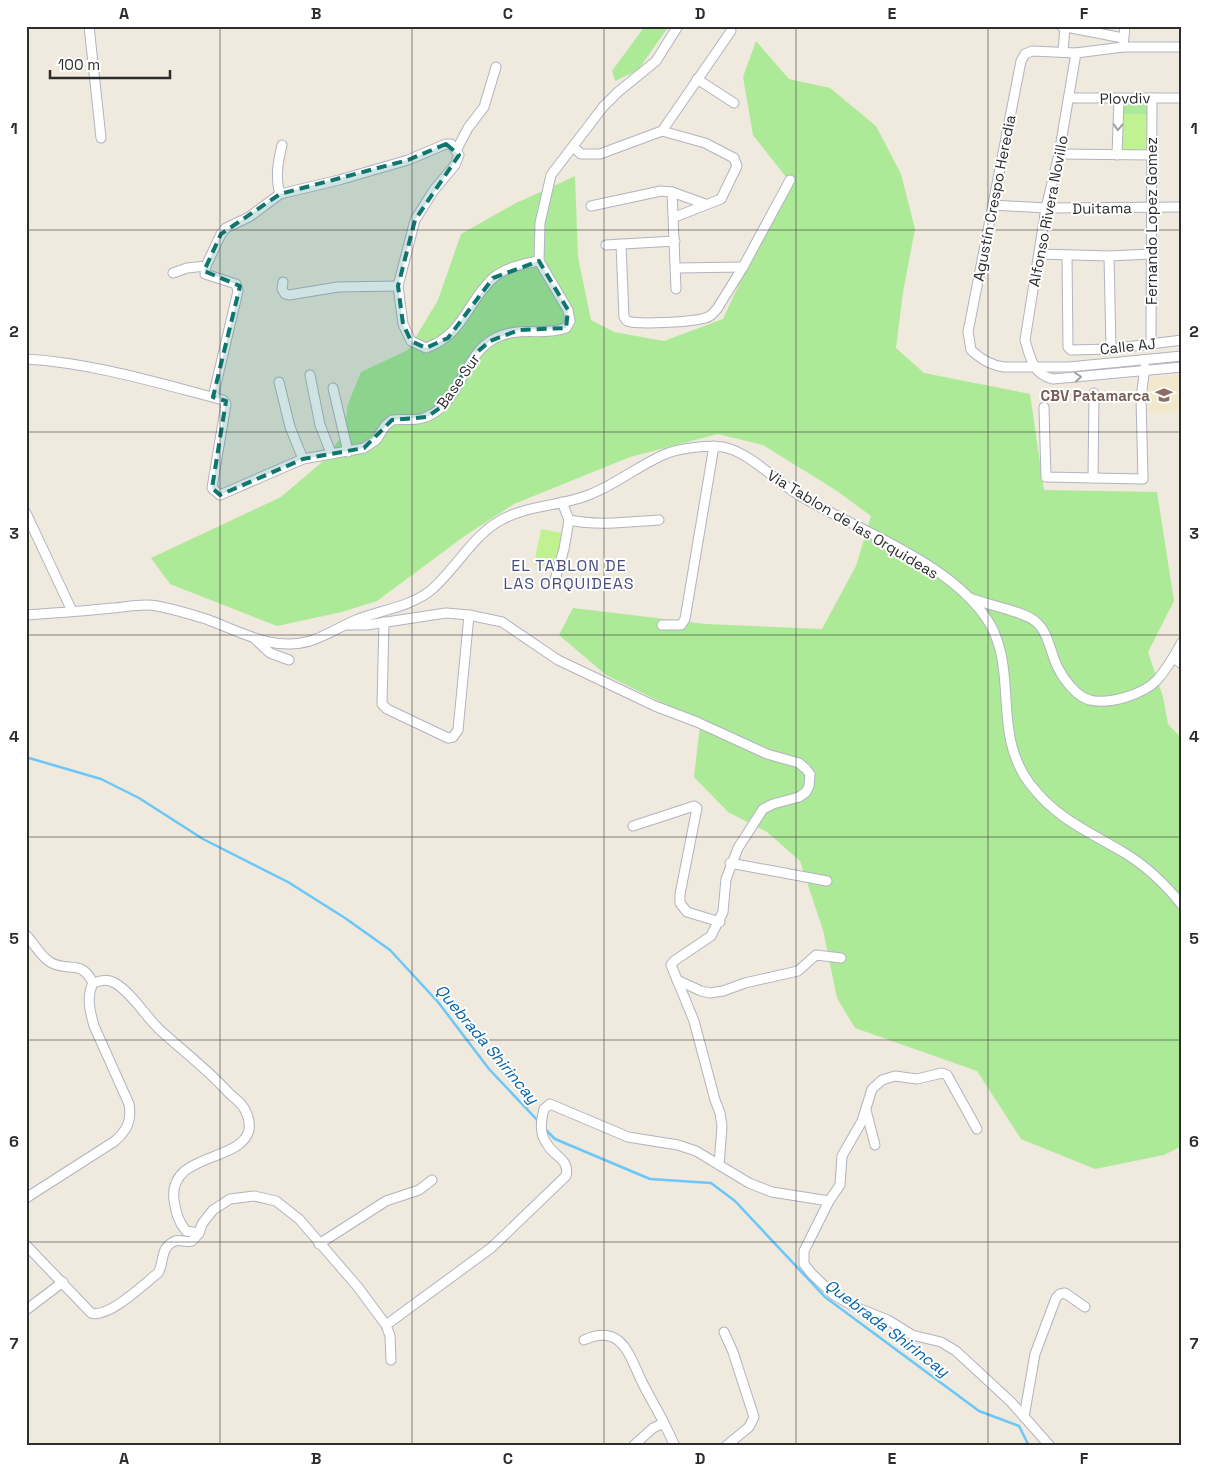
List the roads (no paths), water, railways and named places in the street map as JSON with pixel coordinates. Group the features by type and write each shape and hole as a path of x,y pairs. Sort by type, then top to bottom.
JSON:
{"street":[{"path":"89,26 102,138"},
{"path":"26,359 65,361 213,397 238,291 236,284 205,274 206,266 221,234 226,228 249,217 280,194 400,162 446,144 451,144 457,149 459,154 455,165 434,190 415,220 398,286 403,324 411,341 426,348 448,338 493,278 506,271 539,261 540,223 551,176 603,107 656,61 678,26"},
{"path":"1122,47 1125,26"},
{"path":"1123,38 1063,27 1063,52 1076,53 1122,47 1182,47"},
{"path":"573,147 581,154 600,154 662,131 730,31"},
{"name":"Agustín Crespo Heredia","path":"1034,367 995,366 981,359 971,350 968,332 1021,60 1025,54 1032,51 1063,52"},
{"name":"Alfonso Rivera Novillo","path":"1034,367 1025,340 1046,208 1059,154 1076,53"},
{"path":"457,149 468,128 484,107 496,67"},
{"path":"697,80 734,103"},
{"name":"Plovdiv","path":"1069,98 1182,98"},
{"path":"1118,155 1119,98"},
{"name":"Fernando Lopez Gomez","path":"1151,344 1152,98"},
{"path":"662,131 705,144 736,161 737,166 721,198 675,217"},
{"path":"280,194 277,184 277,169 282,145"},
{"path":"1059,154 1152,155"},
{"path":"621,244 624,317 632,323 674,322 704,318 712,315 743,267 790,180"},
{"path":"591,206 661,191 672,192 705,204"},
{"path":"672,192 675,217 676,289"},
{"name":"Duitama","path":"992,205 1046,208 1182,207"},
{"path":"606,245 675,241"},
{"path":"1039,254 1109,256 1151,254"},
{"name":"Calle AJ","path":"1067,256 1068,347 1075,351 1111,349 1182,340"},
{"path":"1109,256 1111,349"},
{"name":"Base Sur","path":"213,397 223,400 226,404 212,488 215,494 226,493 303,459 364,448 376,440 385,426 392,420 416,420 436,412 444,405 476,353 490,341 519,330 557,331 566,328 570,321 568,310 539,261"},
{"path":"173,273 187,268 206,266"},
{"path":"677,268 743,267"},
{"path":"283,282 282,289 289,296 338,287 398,286"},
{"path":"1034,367 1069,366 1182,356"},
{"path":"1044,407 1046,477 1143,479 1141,398 1144,371 1148,359"},
{"path":"1034,367 1043,377 1053,379 1182,367"},
{"path":"310,375 320,425 331,453"},
{"path":"279,382 290,427 303,459"},
{"path":"333,388 348,452"},
{"path":"1094,392 1094,478"},
{"path":"662,625 681,625 686,619 714,446"},
{"name":"Via Tablon de las Orquideas","path":"26,615 153,605 204,618 256,640 289,644 309,641 345,625 408,603 430,590 494,524 523,510 584,496 614,483 665,453 714,446 731,449 744,455 802,497 857,524 940,574 970,598 990,625 999,648 1007,733 1017,764 1027,781 1056,813 1085,832 1126,853 1163,884 1182,905"},
{"path":"555,580 564,549 568,520 562,502"},
{"path":"26,513 72,611"},
{"path":"568,520 613,524 659,520"},
{"path":"970,598 1024,615 1035,621 1044,633 1058,668 1071,687 1088,700 1101,701 1132,696 1156,681 1182,642"},
{"path":"345,625 356,626 446,614 469,615 502,622 558,660 654,706 697,722 767,754 799,763 810,774 809,786 806,792 799,797 773,804 763,809 756,816 730,863 720,922 711,936 674,960 672,965 694,1021 720,1113 722,1126 719,1166"},
{"path":"384,622 382,704 387,709 448,738 453,737 458,730 469,615"},
{"path":"256,640 270,652 289,660"},
{"path":"1173,658 1182,664"},
{"path":"633,826 694,806 697,808 680,894 680,903 687,912 720,922"},
{"path":"730,863 826,882"},
{"path":"26,935 46,959 61,966 80,967 88,973 93,983"},
{"path":"677,980 710,993 798,971 816,955 841,958"},
{"path":"26,1198 114,1141 125,1132 131,1118 129,1104 94,1026 88,994 93,983 104,979 115,984 128,994 160,1030 218,1080 243,1107 249,1119 249,1131 242,1141 232,1148 206,1158 188,1169 175,1181 173,1190 178,1221 186,1231 199,1233"},
{"path":"977,1129 947,1075 942,1073 917,1079 895,1076 882,1080 872,1089 866,1110 842,1156 840,1185 829,1201 804,1251 804,1264 834,1295 855,1307 888,1320 912,1335 941,1342 956,1351 1024,1417 1050,1446"},
{"path":"386,1325 490,1248 566,1176 568,1168 564,1161 547,1145 541,1126 544,1109 550,1104 628,1137 678,1145 696,1151 749,1183 772,1192 829,1201"},
{"path":"866,1110 875,1145"},
{"path":"319,1244 386,1201 418,1190 432,1180"},
{"path":"26,1245 91,1313 101,1314 123,1301 158,1273 161,1268 163,1252 169,1245 180,1240 192,1241 213,1210 230,1199 254,1196 276,1201 299,1220 352,1281 386,1325 390,1336 391,1360"},
{"path":"26,1310 63,1282"},
{"path":"1024,1417 1035,1354 1056,1298 1060,1294 1065,1293 1085,1307"},
{"path":"724,1332 733,1352 754,1417 749,1427 726,1446"},
{"path":"584,1340 595,1335 605,1334 615,1338 628,1350 675,1446"},
{"path":"632,1446 654,1428 664,1423"}],"waterway":[{"name":"Quebrada Shirincay","path":"26,759 29,758 101,779 139,798 203,839 288,882 345,918 390,950 438,1002 489,1069 540,1123"},
{"name":"Quebrada Shirincay","path":"545,1129 555,1139 650,1179 711,1183 735,1201 825,1297 979,1411 1019,1426 1029,1446"}],"place":[{"name":"CBV Patamarca","path":"1164,395"}],"district":[{"name":"EL TABLON DE LAS ORQUIDEAS","path":"569,574"}]}
